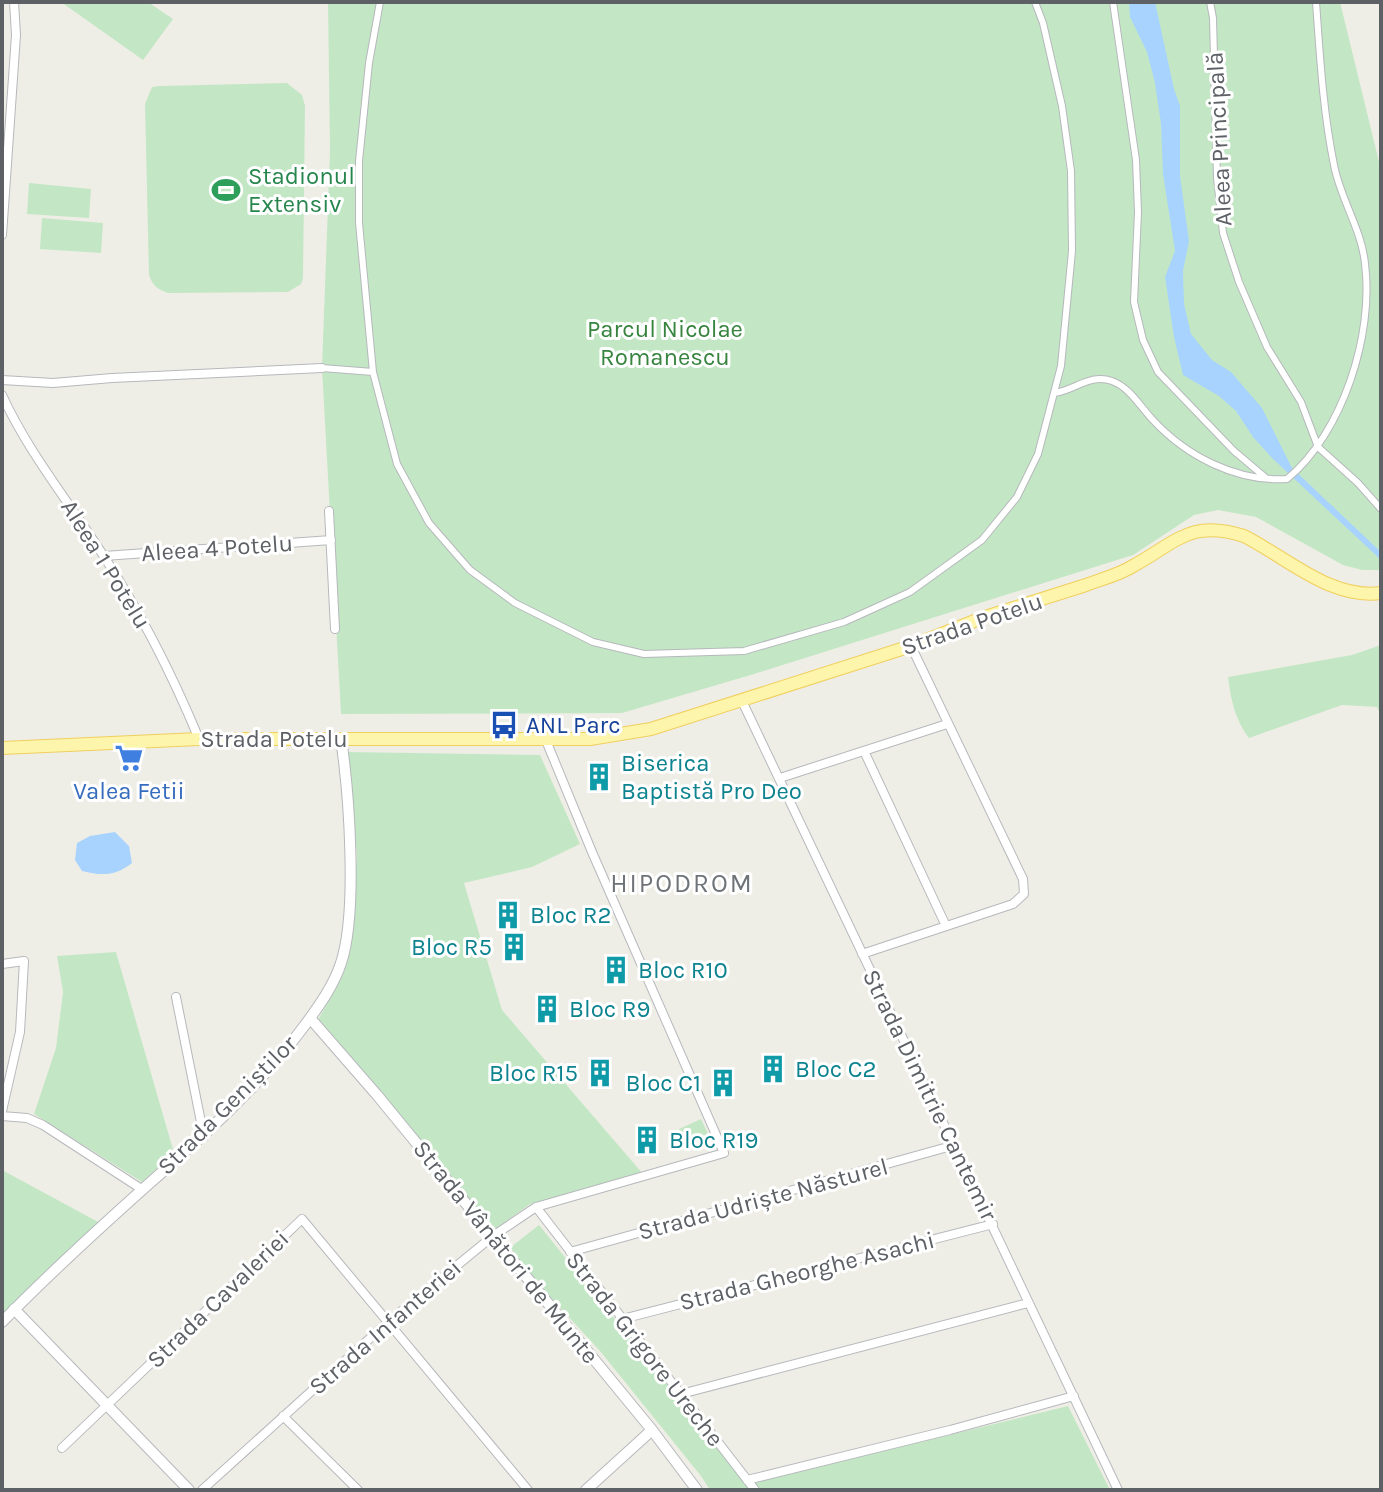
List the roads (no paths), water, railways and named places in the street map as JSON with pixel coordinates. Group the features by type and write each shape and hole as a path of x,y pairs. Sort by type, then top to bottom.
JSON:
{"main road":[{"name":"Strada Potelu","path":"2,748 199,739 590,739 628,735 911,646 982,618 1129,569 1194,531 1229,531 1244,536 1335,587 1355,594 1381,593"}],"street":[{"path":"2,235 16,35 14,2"},
{"path":"380,2 369,63 359,161 359,223 373,372 397,464 429,523 470,570 515,603 593,642 644,654 744,651 844,622 910,592 982,540 1017,497 1038,454 1061,366 1072,251 1071,171 1062,106 1043,23 1035,2"},
{"path":"1113,2 1136,160 1138,212 1134,302 1143,340 1158,372 1234,451 1269,480"},
{"name":"Aleea Principală","path":"1210,2 1213,18 1216,166 1223,233 1239,282 1267,347 1301,402 1318,447"},
{"path":"1054,393 1068,392 1082,382 1097,379 1111,381 1126,390 1154,422 1186,449 1247,477 1287,479 1301,468 1318,447 1354,369 1365,325 1366,293 1365,261 1334,168 1324,101 1316,2"},
{"path":"2,380 53,383 322,368 373,372"},
{"name":"Aleea 1 Potelu","path":"2,395 42,464 145,623 176,683 199,739"},
{"path":"1318,447 1381,509"},
{"path":"329,511 335,629"},
{"name":"Aleea 4 Potelu","path":"104,556 331,540"},
{"path":"862,954 1013,904 1024,894 1025,886 911,646"},
{"name":"Strada Dimitrie Cantemir","path":"742,701 1118,1490"},
{"path":"780,778 947,724"},
{"name":"Strada Infanteriei","path":"202,1490 388,1322 493,1236 536,1207 724,1153 545,738"},
{"name":"Strada Geniștilor","path":"2,1322 204,1137 265,1074 327,992 342,962 348,924 349,852 341,739"},
{"path":"864,751 946,926"},
{"path":"2,964 24,961 20,1032 2,1113 43,1125 143,1190"},
{"path":"176,997 204,1137"},
{"name":"Strada Vânători de Munte","path":"310,1018 493,1236 652,1430 697,1490"},
{"name":"Strada Udriște Năsturel","path":"570,1252 955,1145"},
{"name":"Strada Grigore Ureche","path":"536,1207 755,1490"},
{"name":"Strada Cavaleriei","path":"107,1405 302,1219 388,1322"},
{"name":"Strada Gheorghe Asachi","path":"622,1319 993,1224"},
{"path":"681,1394 1028,1303"},
{"path":"14,1309 189,1490"},
{"path":"388,1322 528,1490"},
{"path":"747,1480 1074,1396"},
{"path":"62,1448 107,1405"},
{"path":"283,1416 358,1490"},
{"path":"586,1490 652,1430"}],"water":[{"path":"1129,2 1155,2 1180,106 1180,176 1189,241 1183,271 1184,304 1191,334 1212,360 1231,372 1262,408 1292,468 1381,552 1381,560 1272,458 1236,411 1219,396 1183,375 1165,277 1175,251 1163,174 1161,124 1147,52 1130,17"},
{"path":"115,832 129,846 132,863 108,874 82,871 75,860 77,843 90,836"}],"place":[{"name":"Stadionul Extensiv","path":"226,190"},
{"name":"ANL Parc","path":"504,725"},
{"name":"Valea Fetii","path":"129,758"},
{"name":"Biserica Baptistă Pro Deo","path":"599,777"},
{"name":"Bloc R2","path":"508,915"},
{"name":"Bloc R5","path":"514,947"},
{"name":"Bloc R10","path":"616,970"},
{"name":"Bloc R9","path":"547,1009"},
{"name":"Bloc C2","path":"773,1069"},
{"name":"Bloc R15","path":"600,1073"},
{"name":"Bloc C1","path":"723,1083"},
{"name":"Bloc R19","path":"647,1140"}],"district":[{"name":"HIPODROM","path":"682,883"}],"park label":[{"name":"Parcul Nicolae Romanescu","path":"665,343"}]}
